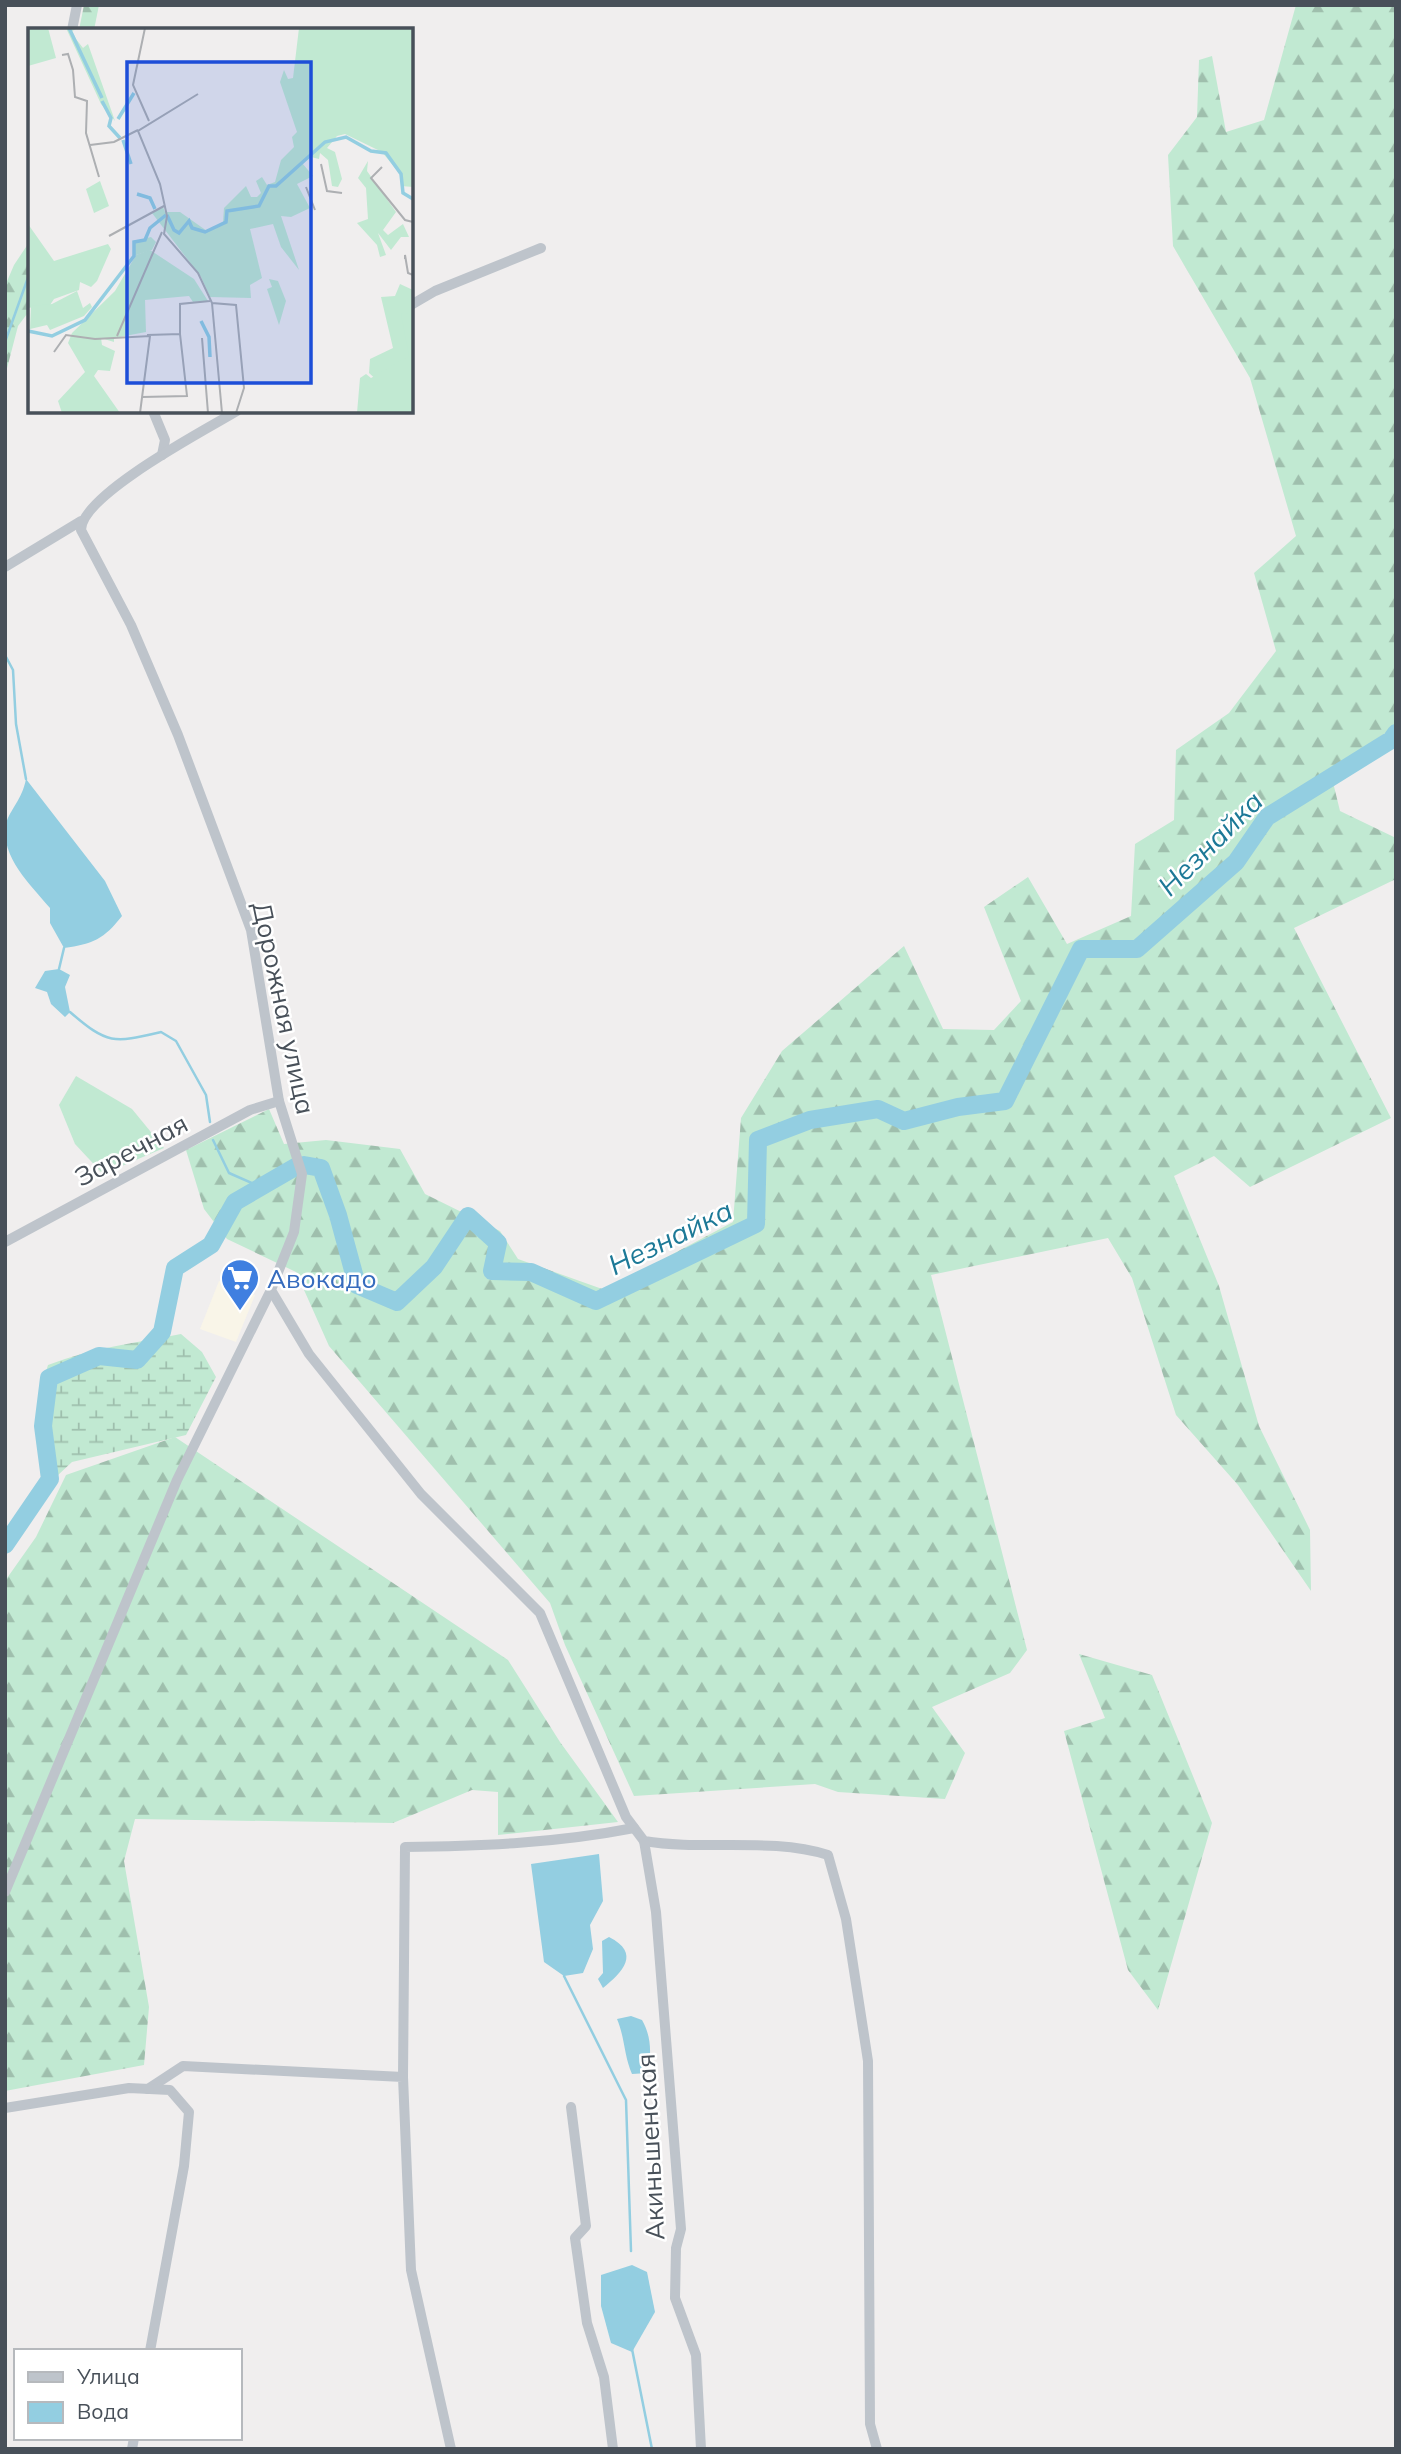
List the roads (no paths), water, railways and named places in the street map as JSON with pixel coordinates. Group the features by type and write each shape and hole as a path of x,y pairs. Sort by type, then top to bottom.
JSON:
{"street":[{"path":"72,28 77,5"},
{"path":"413,304 435,291 541,248"},
{"path":"154,413 165,440 162,454"},
{"path":"5,567 81,521 90,507 162,454 233,413"},
{"name":"Дорожная улица","path":"5,1892 177,1480 271,1290 294,1232 302,1174 279,1101 251,930 178,735 131,625 81,530 81,521"},
{"name":"Заречная","path":"5,1242 250,1110 279,1101"},
{"path":"271,1290 309,1354 421,1494 540,1613 626,1817 644,1841 672,1846 805,1848 828,1855 846,1919 868,2062 870,2424 877,2449"},
{"path":"451,2449 411,2270 403,2077 405,1847 514,1846 570,1841 634,1828"},
{"name":"Акиньшенская","path":"644,1841 656,1912 681,2229 676,2248 675,2298 696,2355 701,2449"},
{"path":"148,2089 183,2066 403,2077"},
{"path":"5,2108 130,2088 170,2090 190,2112 184,2166 150,2349"},
{"path":"570,2107 586,2226 575,2238 587,2323 604,2377 613,2449"}],"water":[{"path":"26,779 105,881 122,916 103,935 83,945 64,948 50,923 50,908 19,870 8,848 6,824"},
{"path":"59,969 70,975 65,987 70,1012 65,1017 51,1004 47,992 35,988 45,971"},
{"path":"599,1854 603,1901 590,1925 593,1949 583,1973 564,1976 544,1962 531,1864"},
{"path":"609,1937 624,1949 626,1963 617,1976 603,1988 598,1979 603,1973 602,1941"},
{"path":"631,2016 642,2020 648,2033 648,2073 632,2074 629,2067 617,2019"},
{"path":"632,2265 647,2272 655,2312 632,2352 611,2343 601,2306 601,2275"}],"waterway":[{"path":"5,342 28,278"},
{"path":"5,655 13,670 16,724 26,779"},
{"name":"Незнайка","path":"304,1165 321,1168 338,1215 357,1285 397,1302 434,1267 468,1216 498,1243 492,1271 531,1272 596,1301 756,1224 758,1140 810,1120 878,1109 904,1121 958,1107 1005,1101 1081,949 1137,949 1236,862 1267,817 1391,740 1396,733"},
{"path":"59,969 64,948"},
{"path":"70,1012 103,1036 122,1039 161,1032 176,1041 206,1095 210,1122"},
{"path":"213,1140 229,1173 261,1187"},
{"name":"Незнайка","path":"5,1545 50,1479 43,1426 49,1378 99,1356 137,1360 162,1332 175,1268 211,1245 235,1202 297,1166"},
{"path":"564,1976 626,2100 631,2251"},
{"path":"632,2349 652,2449"}],"place":[{"name":"Авокадо","path":"240,1312"}]}
